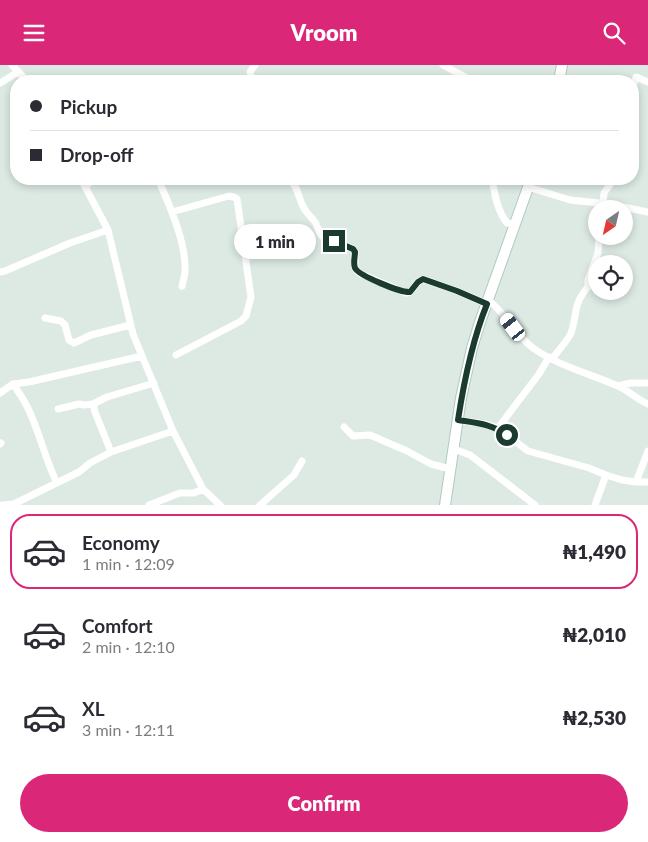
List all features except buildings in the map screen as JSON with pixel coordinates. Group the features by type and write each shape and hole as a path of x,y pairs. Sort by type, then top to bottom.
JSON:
{"main road":[{"path":"445,505 461,398 472,348 529,185"}],"street":[{"path":"12,65 21,75"},
{"path":"444,65 462,75"},
{"path":"13,75 18,72"},
{"path":"87,185 85,187 108,230 130,325 173,431 203,489 220,505"},
{"path":"161,185 172,212 181,243 185,270 182,286"},
{"path":"295,185 305,210 315,221 318,232 322,236 353,249 355,252 355,268 359,273 406,293 410,292 423,279 488,302 499,309 529,345 551,358 618,386 648,404"},
{"path":"493,185 496,203 502,217 507,223 514,224"},
{"path":"535,185 570,200 588,204"},
{"path":"602,200 610,185"},
{"path":"172,212 229,196 237,199 251,297 246,316 241,321 176,355"},
{"path":"633,210 648,212"},
{"path":"0,272 70,243 108,230"},
{"path":"498,428 570,335 580,296 588,287 588,280 598,253 598,245"},
{"path":"46,318 61,321 65,325 70,340 74,343 91,335 130,325"},
{"path":"0,393 14,384 142,356"},
{"path":"58,409 79,404 93,404 107,397 154,383"},
{"path":"618,386 631,383 648,383"},
{"path":"14,384 32,417 47,464 57,483"},
{"path":"93,404 111,453"},
{"path":"458,420 498,428 528,451 589,468 606,475 636,482 648,482"},
{"path":"344,427 353,436 370,435 431,464 450,469"},
{"path":"0,500 2,504 14,504 79,472 90,463 111,453 173,431"},
{"path":"454,449 470,455 531,503"},
{"path":"636,482 648,451"},
{"path":"260,505 294,475 302,461"},
{"path":"595,505 606,475"},
{"path":"149,505 180,493 194,493 203,489"}],"route":[{"path":"334,241 353,249 356,255 355,268 359,273 406,293 410,292 423,279 487,304 472,348 458,420 485,424 498,428 507,435"}]}
